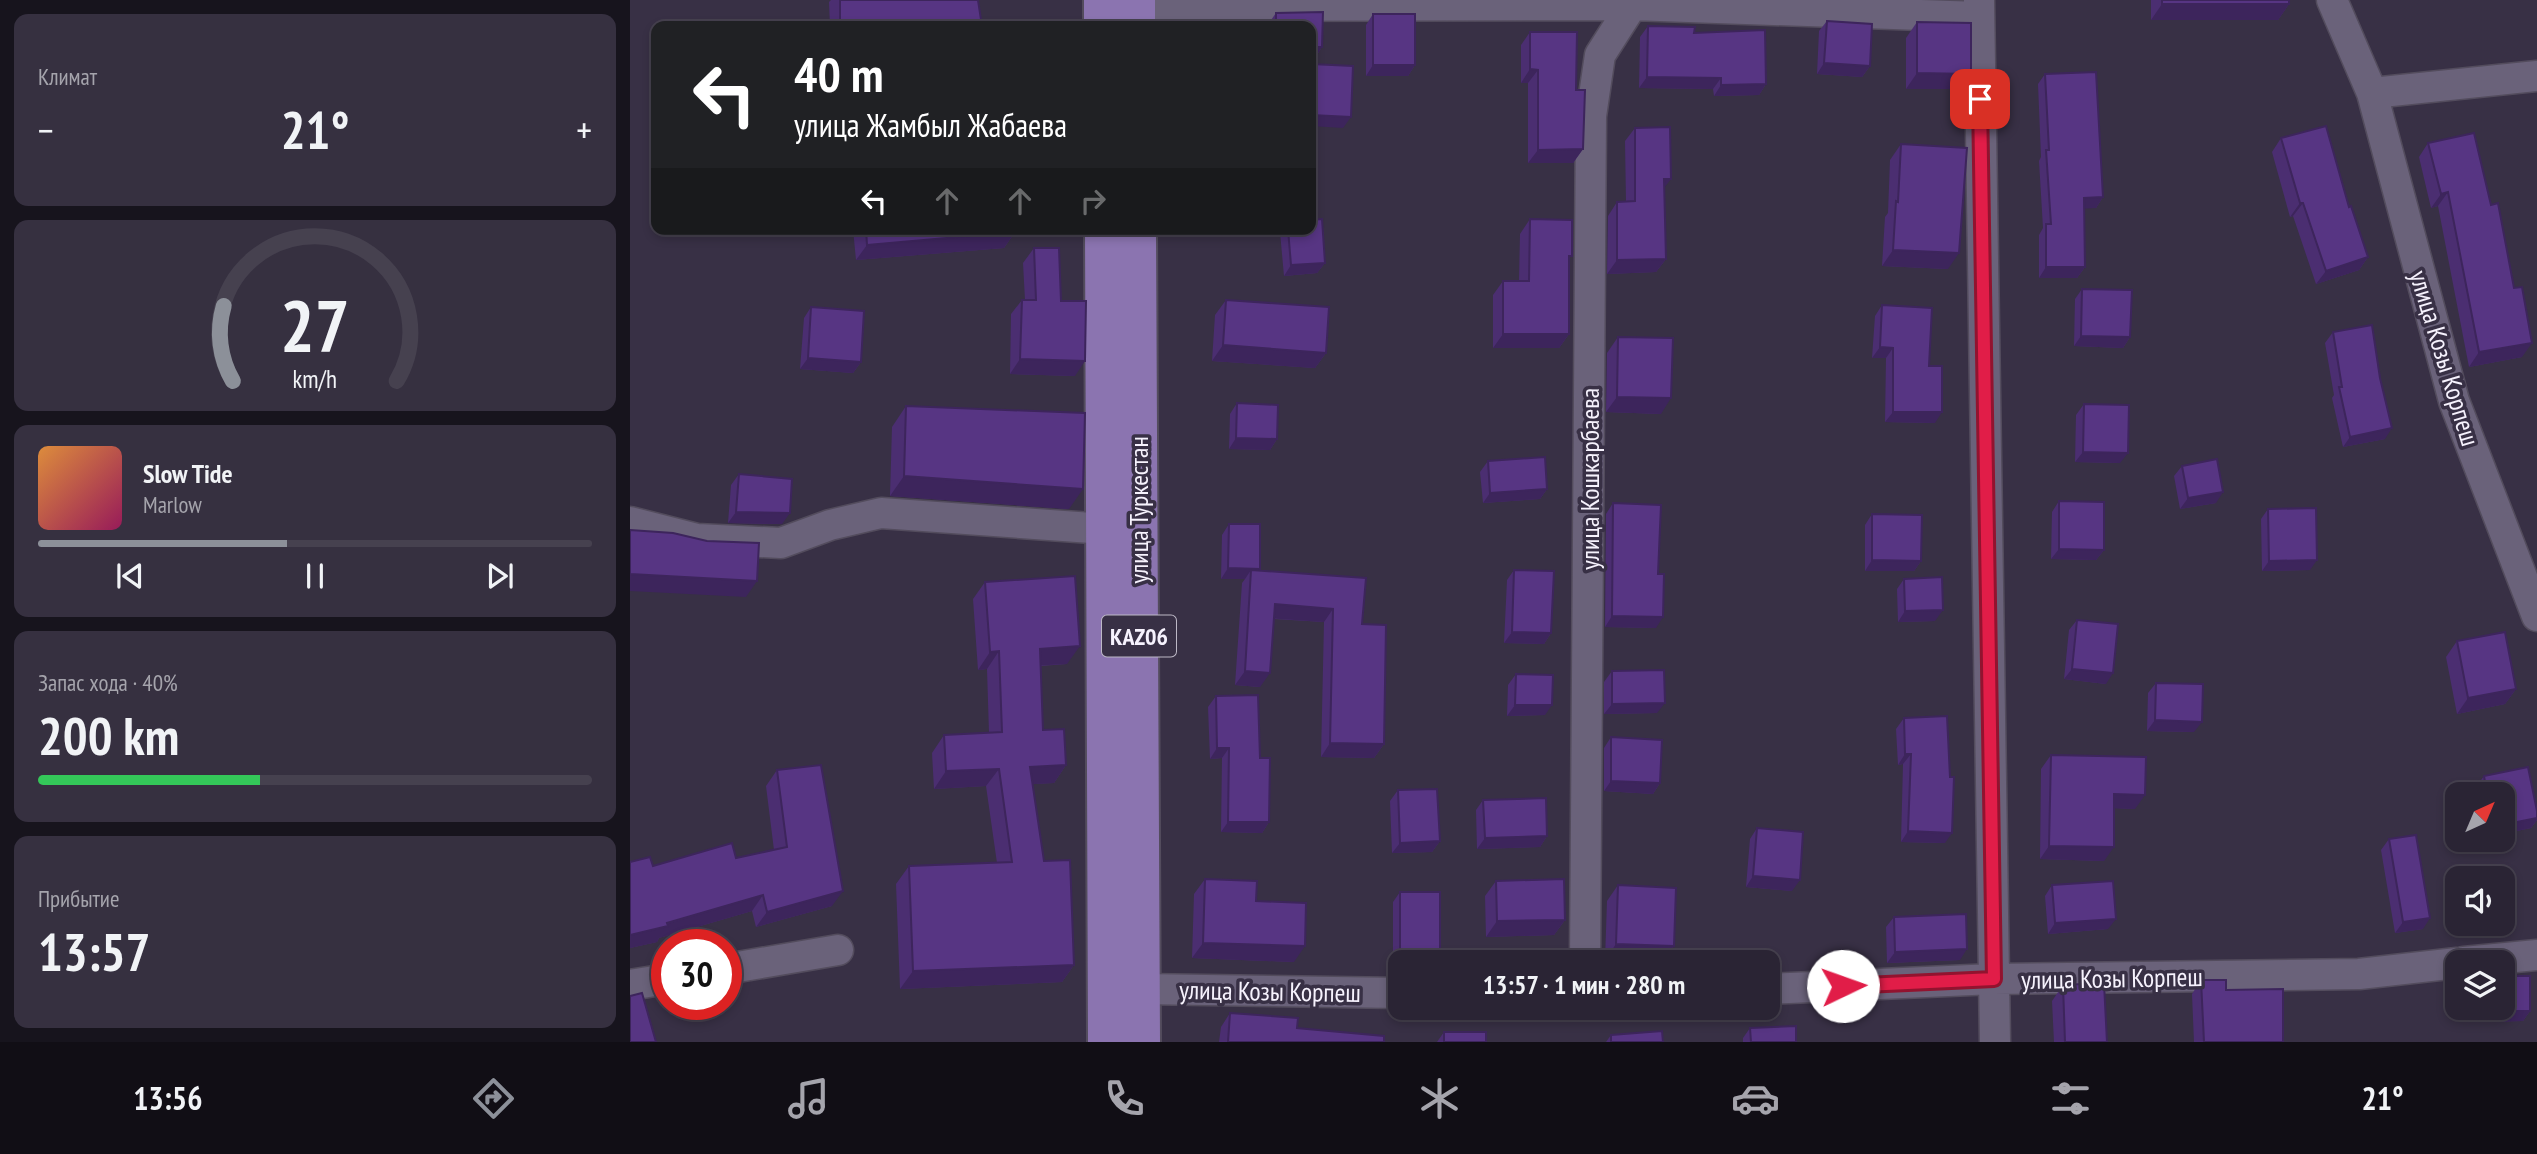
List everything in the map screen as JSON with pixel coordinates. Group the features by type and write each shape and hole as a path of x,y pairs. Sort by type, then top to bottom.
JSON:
{"highway":[{"path":"1110,21 1127,8"},
{"name":"улица Туркестан","path":"1104,235 1107,1042"},
{"name":"улица Туркестан","path":"1137,235 1141,1042"}],"street":[{"name":"улица Козы Корпеш","path":"2332,0 2372,93 2454,401 2537,616"},
{"path":"1127,8 1553,2 1979,8 1994,1042"},
{"name":"улица Кошкарбаева","path":"1585,950 1591,116 1600,55 1632,5"},
{"path":"2372,93 2537,76"},
{"path":"630,522 697,539 781,543 830,525 881,513 1106,529"},
{"path":"742,966 838,950"},
{"path":"2515,957 2537,955"},
{"name":"улица Козы Корпеш","path":"1780,988 1994,979 2359,974 2445,964"},
{"path":"630,985 651,982"},
{"name":"улица Козы Корпеш","path":"1141,989 1388,993"}],"building":[{"path":"840,0 978,0 981,21 840,21"},
{"path":"2162,0 2289,0 2289,4 2162,4"},
{"path":"1323,12 1322,47 1316,47 1316,21 1276,21 1276,13"},
{"path":"1373,14 1415,14 1415,65 1373,65"},
{"path":"1827,21 1872,24 1870,66 1824,63"},
{"path":"1917,22 1971,23 1971,74 1917,73"},
{"path":"1648,26 1695,27 1694,33 1765,30 1766,84 1721,85 1721,78 1647,77"},
{"path":"1530,32 1577,32 1576,90 1585,90 1583,149 1538,150 1538,70 1530,69"},
{"path":"1316,64 1353,66 1351,117 1316,115"},
{"path":"2096,72 2103,197 2084,198 2085,267 2046,267 2046,224 2051,224 2045,74"},
{"path":"2326,126 2349,207 2351,206 2368,257 2326,271 2303,203 2300,203 2281,138"},
{"path":"1670,127 1671,179 1664,179 1666,259 1617,260 1617,202 1635,201 1635,128"},
{"path":"2474,133 2491,205 2498,203 2514,288 2522,287 2532,343 2479,352 2448,192 2441,194 2428,143"},
{"path":"1901,144 1967,148 1959,253 1893,250"},
{"path":"1322,219 1325,263 1291,265 1288,235 1316,235 1316,220"},
{"path":"1530,219 1572,220 1569,334 1503,334 1503,281 1529,281"},
{"path":"866,235 981,235 867,245"},
{"path":"1034,248 1059,248 1061,301 1086,301 1085,361 1020,359 1022,300 1036,300"},
{"path":"2082,289 2132,290 2130,337 2081,336"},
{"path":"1226,300 1329,307 1326,353 1223,345"},
{"path":"1882,305 1932,308 1929,366 1942,366 1942,412 1893,412 1893,348 1880,347"},
{"path":"811,307 864,311 861,362 808,358"},
{"path":"2372,325 2380,378 2392,428 2350,437 2339,387 2342,387 2333,332"},
{"path":"1618,337 1673,338 1671,398 1617,397"},
{"path":"1237,403 1278,405 1277,439 1236,438"},
{"path":"2084,404 2129,405 2128,453 2083,452"},
{"path":"906,406 1085,413 1083,489 904,476"},
{"path":"1545,457 1547,489 1490,493 1488,461"},
{"path":"2217,459 2223,492 2188,498 2182,466"},
{"path":"739,474 792,479 790,513 736,512"},
{"path":"2059,501 2104,502 2104,550 2059,549"},
{"path":"1613,503 1661,505 1658,574 1664,574 1663,617 1612,616"},
{"path":"2316,508 2317,560 2269,561 2268,509"},
{"path":"1872,514 1922,515 1921,561 1872,560"},
{"path":"1229,524 1260,524 1260,569 1228,568"},
{"path":"630,530 673,533 707,541 759,543 757,581 630,574"},
{"path":"1251,570 1366,578 1362,624 1386,625 1384,744 1330,743 1333,609 1275,604 1270,673 1245,671"},
{"path":"1514,570 1554,571 1551,633 1512,632"},
{"path":"1075,576 1080,646 1040,649 1043,730 1064,729 1066,765 1030,767 1044,861 1070,860 1074,965 913,971 909,866 1012,862 999,769 946,771 944,735 1002,732 999,651 990,652 985,582"},
{"path":"1942,577 1943,610 1905,611 1904,579"},
{"path":"2077,620 2118,624 2113,673 2072,669"},
{"path":"2505,632 2516,689 2468,698 2457,641"},
{"path":"1664,670 1665,703 1612,704 1612,671"},
{"path":"1516,674 1553,675 1552,705 1515,705"},
{"path":"2156,683 2203,684 2202,722 2155,720"},
{"path":"1258,695 1260,758 1270,758 1269,822 1228,822 1229,748 1217,748 1216,696"},
{"path":"1947,716 1950,777 1954,777 1952,833 1908,831 1911,754 1905,754 1904,718"},
{"path":"1611,737 1662,740 1660,783 1611,781"},
{"path":"2051,755 2146,757 2145,795 2114,794 2114,847 2049,846"},
{"path":"821,765 843,891 767,912 763,895 667,923 668,926 630,935 630,862 650,857 653,866 732,843 736,858 787,847 777,770"},
{"path":"2528,767 2537,818 2515,822 2515,782 2485,782 2484,776"},
{"path":"1437,789 1440,841 1400,843 1398,790"},
{"path":"1546,798 1547,836 1485,838 1483,800"},
{"path":"1757,828 1803,832 1800,880 1753,876"},
{"path":"2416,835 2430,918 2403,922 2389,839"},
{"path":"1205,879 1257,881 1256,901 1306,903 1305,946 1203,943"},
{"path":"1564,879 1565,920 1497,921 1496,881"},
{"path":"2113,881 2116,919 2055,923 2052,885"},
{"path":"1618,885 1676,888 1674,946 1616,944"},
{"path":"1400,892 1440,892 1440,950 1400,950"},
{"path":"1966,914 1967,949 1895,952 1894,917"},
{"path":"2515,976 2530,976 2530,1011 2515,1011"},
{"path":"2201,980 2226,980 2226,990 2283,989 2283,1042 2204,1042"},
{"path":"2104,983 2107,1042 2065,1042 2063,985"},
{"path":"642,993 656,1042 630,1042 630,996"},
{"path":"1230,1013 1298,1018 1297,1028 1384,1036 1384,1042 1228,1042"},
{"path":"1796,1026 1796,1042 1751,1042 1750,1028"},
{"path":"1662,1031 1663,1042 1611,1042 1611,1035"},
{"path":"1444,1032 1486,1032 1486,1042 1444,1042"}],"route":[{"path":"1843,986 1994,979 1980,99"}]}
